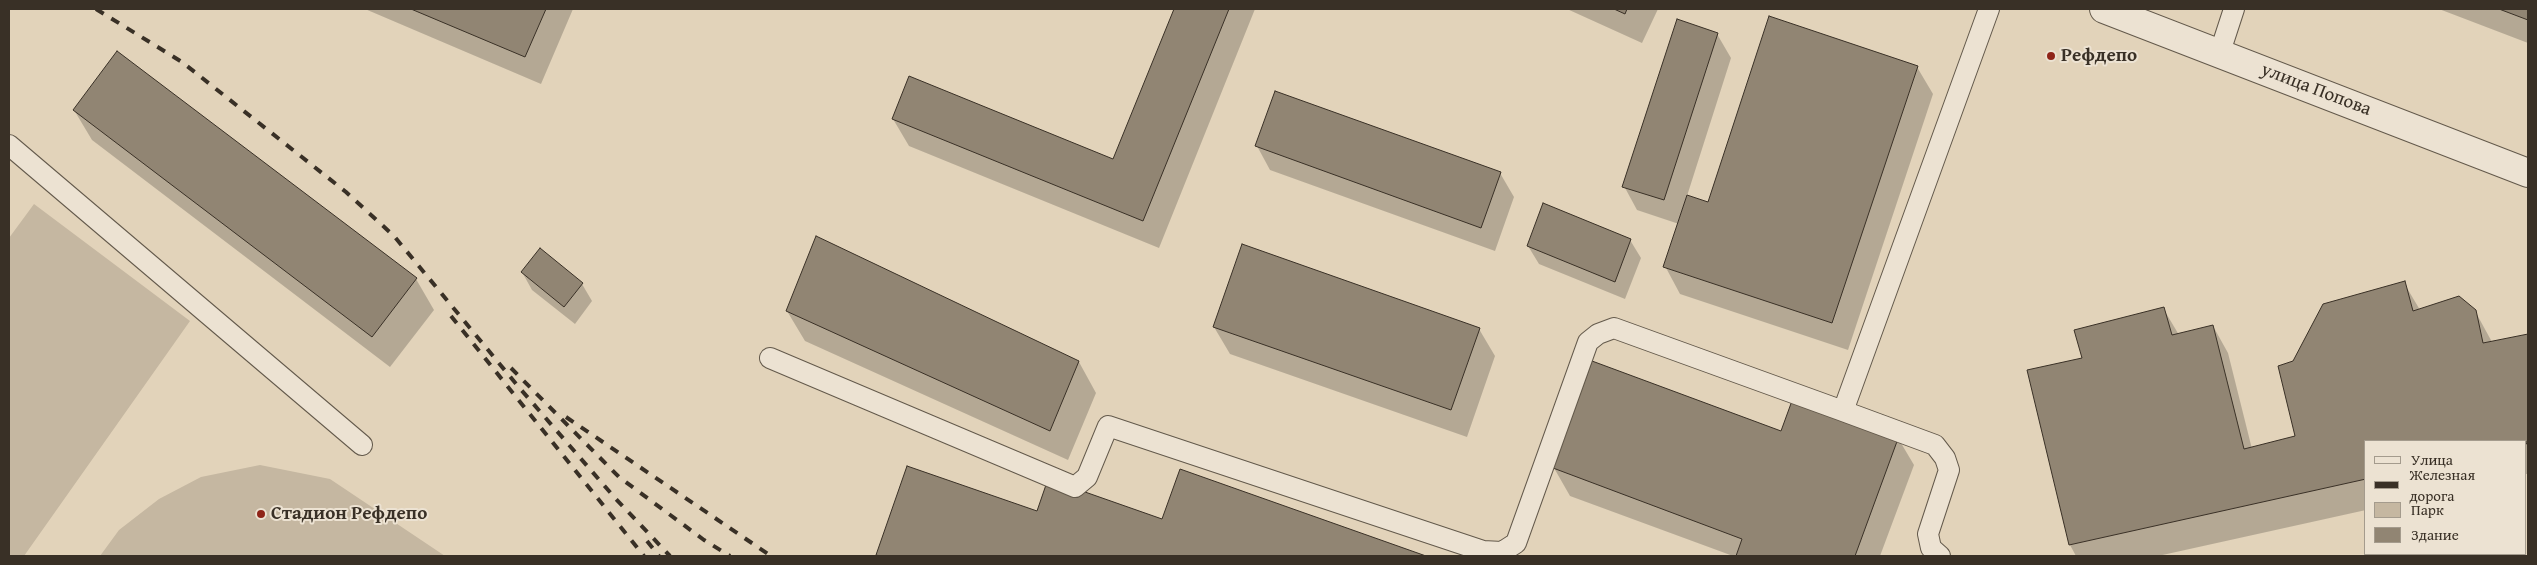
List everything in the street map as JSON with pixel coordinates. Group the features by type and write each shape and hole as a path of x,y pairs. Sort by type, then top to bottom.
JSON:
{"street":[{"name":"улица Попова","path":"2104,9 2220,52 2528,173"}],"lane":[{"path":"1843,411 1989,9"},
{"path":"2220,52 2234,9"},
{"path":"9,145 362,445"},
{"path":"770,358 1075,487 1088,477 1108,426 1483,551 1502,552 1516,543 1588,342 1598,334 1614,328 1935,445 1945,458 1949,470 1928,534 1931,548 1940,556"}],"green space":[{"path":"34,204 190,321 24,556 9,556 9,238"},
{"name":"Стадион Рефдепо","path":"260,465 330,479 445,556 100,556 119,530 159,499 201,477"}],"building":[{"path":"411,9 546,9 525,57"},
{"path":"1174,9 1229,9 1143,221 892,119 909,76 1113,159"},
{"path":"1614,9 1627,9 1625,14"},
{"path":"2499,9 2528,9 2528,20"},
{"path":"1769,16 1918,66 1832,323 1663,267 1687,195 1708,202"},
{"path":"1677,19 1718,33 1664,200 1622,187"},
{"path":"117,51 417,278 372,337 73,110"},
{"path":"1275,91 1501,172 1481,228 1255,146"},
{"path":"1543,203 1631,239 1615,282 1527,246"},
{"path":"816,236 1079,361 1050,431 786,311"},
{"path":"1242,244 1480,328 1451,410 1213,327"},
{"path":"540,248 583,283 564,307 521,272"},
{"path":"2405,281 2413,311 2459,296 2476,310 2483,343 2528,334 2528,443 2527,440 2364,440 2364,479 2069,545 2027,370 2082,358 2074,330 2164,307 2172,335 2213,325 2244,449 2295,436 2278,366 2293,361 2323,304"},
{"path":"1592,361 1781,431 1793,398 1899,436 1855,556 1736,556 1742,539 1553,468"},
{"path":"907,466 1037,511 1048,479 1162,519 1180,469 1426,556 876,555"}],"railway":[{"path":"96,9 182,62 346,192 394,236 517,385 615,498 670,556"},
{"path":"451,316 644,556"},
{"path":"511,368 619,477 704,540 730,556"},
{"path":"566,417 771,556"},
{"path":"647,541 659,556"}],"place":[{"name":"Рефдепо","path":"2051,56"},
{"name":"Стадион Рефдепо","path":"261,514"}]}
